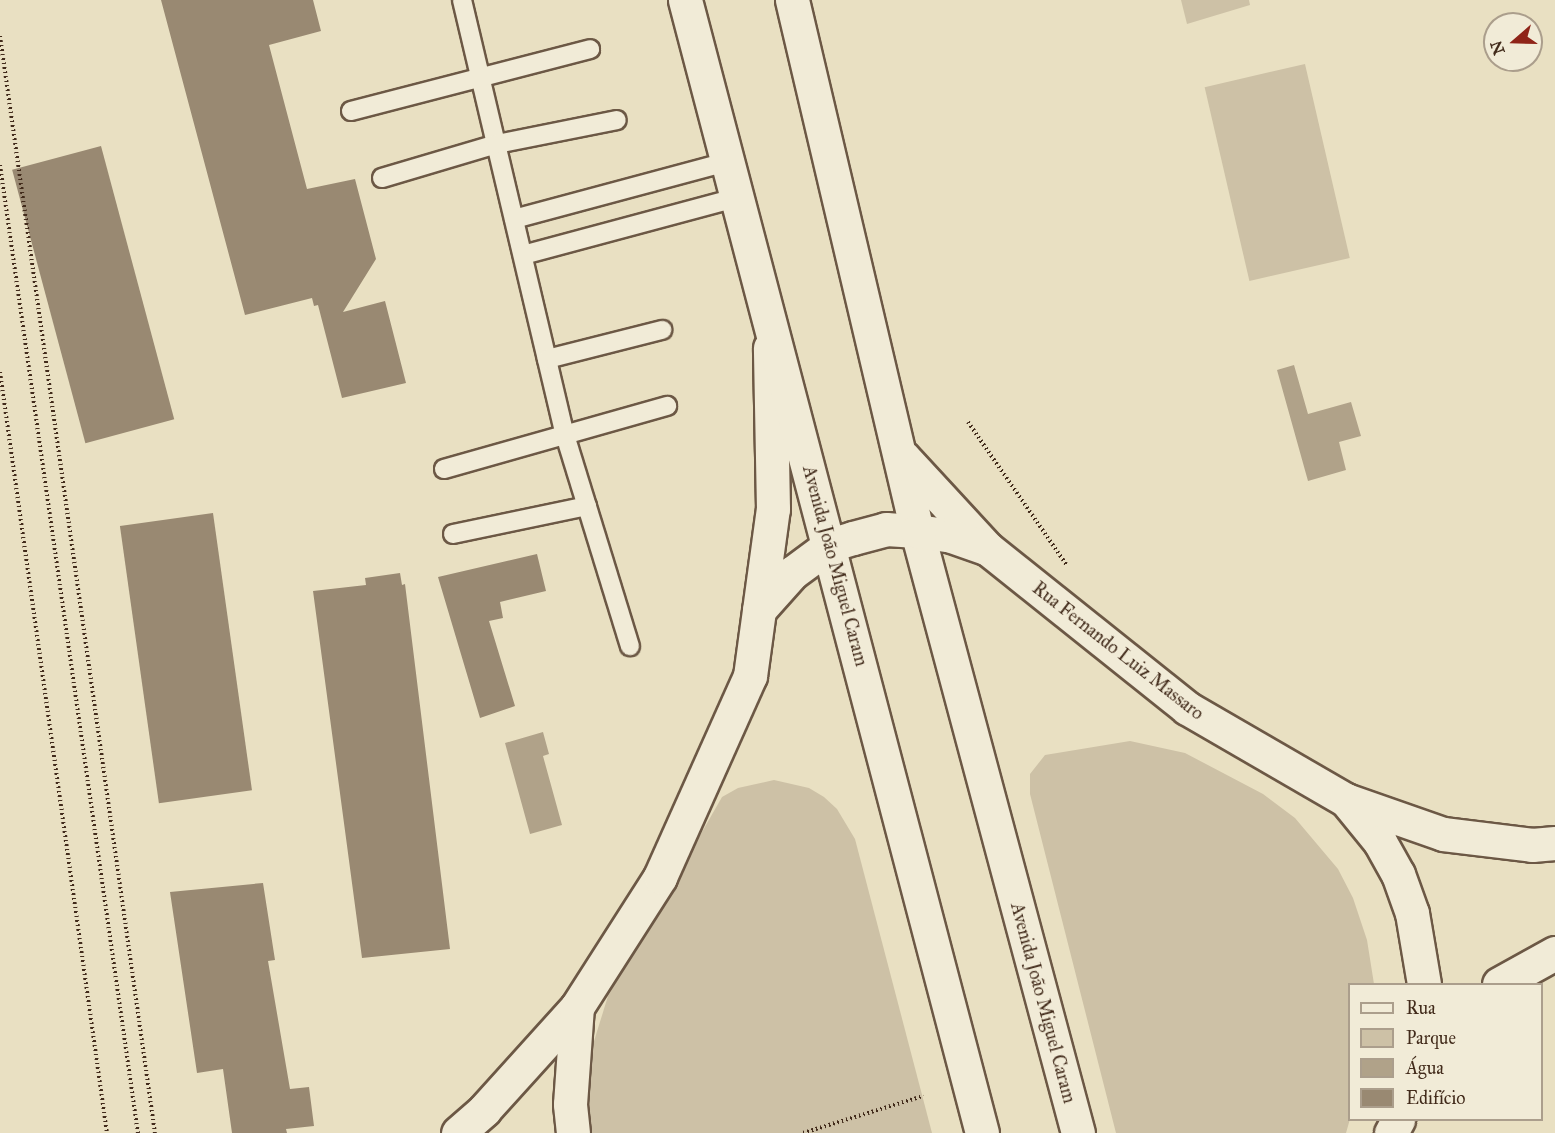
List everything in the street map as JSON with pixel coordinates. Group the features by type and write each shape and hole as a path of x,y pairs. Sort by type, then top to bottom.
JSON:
{"street":[{"name":"Avenida João Miguel Caram","path":"685,0 770,328 830,545 982,1133"},
{"name":"Avenida João Miguel Caram","path":"792,0 903,457 917,531 1078,1133"},
{"path":"458,1133 484,1110 577,1007 660,878 694,808 750,676 772,509 770,328"},
{"path":"903,457 988,549"},
{"path":"759,610 792,573 830,545 886,529 951,536 988,549"},
{"name":"Rua Fernando Luiz Massaro","path":"988,549 1187,708 1346,800 1443,834 1532,844 1555,843"},
{"path":"1346,800 1380,842 1398,874 1412,913 1424,983"},
{"path":"1501,983 1555,953"},
{"path":"573,1133 570,1104 577,1007"}],"lane":[{"path":"462,0 565,435 630,646"},
{"path":"351,111 481,75 590,49"},
{"path":"382,178 497,144 617,120"},
{"path":"514,219 727,162"},
{"path":"523,255 736,198"},
{"path":"547,359 662,330"},
{"path":"444,469 667,406"},
{"path":"453,534 587,506"}],"path":[{"path":"0,36 155,1133"},
{"path":"0,165 138,1133"},
{"path":"0,372 107,1133"},
{"path":"968,422 1069,568"},
{"path":"803,1133 923,1096"}],"green space":[{"path":"1181,0 1249,0 1250,5 1187,24"},
{"path":"1305,64 1350,258 1249,281 1205,87"},
{"path":"1130,741 1185,753 1263,794 1295,818 1338,869 1353,898 1367,940 1374,983 1348,983 1349,1121 1346,1133 1116,1133 1030,794 1030,774 1045,755"},
{"path":"774,780 809,788 824,797 837,809 855,839 932,1133 585,1133 586,1067 608,996 722,797 738,788"}],"water":[{"path":"1294,365 1308,414 1351,402 1361,436 1339,442 1346,470 1308,481 1277,370"},
{"path":"543,732 549,754 543,756 562,825 530,834 505,743"}],"building":[{"path":"161,0 313,0 321,31 269,45 307,189 355,179 376,259 343,312 385,301 406,383 342,398 318,305 314,306 312,298 245,315"},
{"path":"101,146 174,419 85,443 12,170"},
{"path":"213,513 252,790 159,803 120,526"},
{"path":"537,554 546,591 500,602 503,618 489,621 515,706 480,718 438,577"},
{"path":"400,573 402,585 405,584 450,949 362,958 313,591 366,585 365,578"},
{"path":"263,883 275,960 268,961 290,1089 309,1087 314,1126 286,1129 287,1133 232,1133 223,1069 197,1073 170,892"}]}
